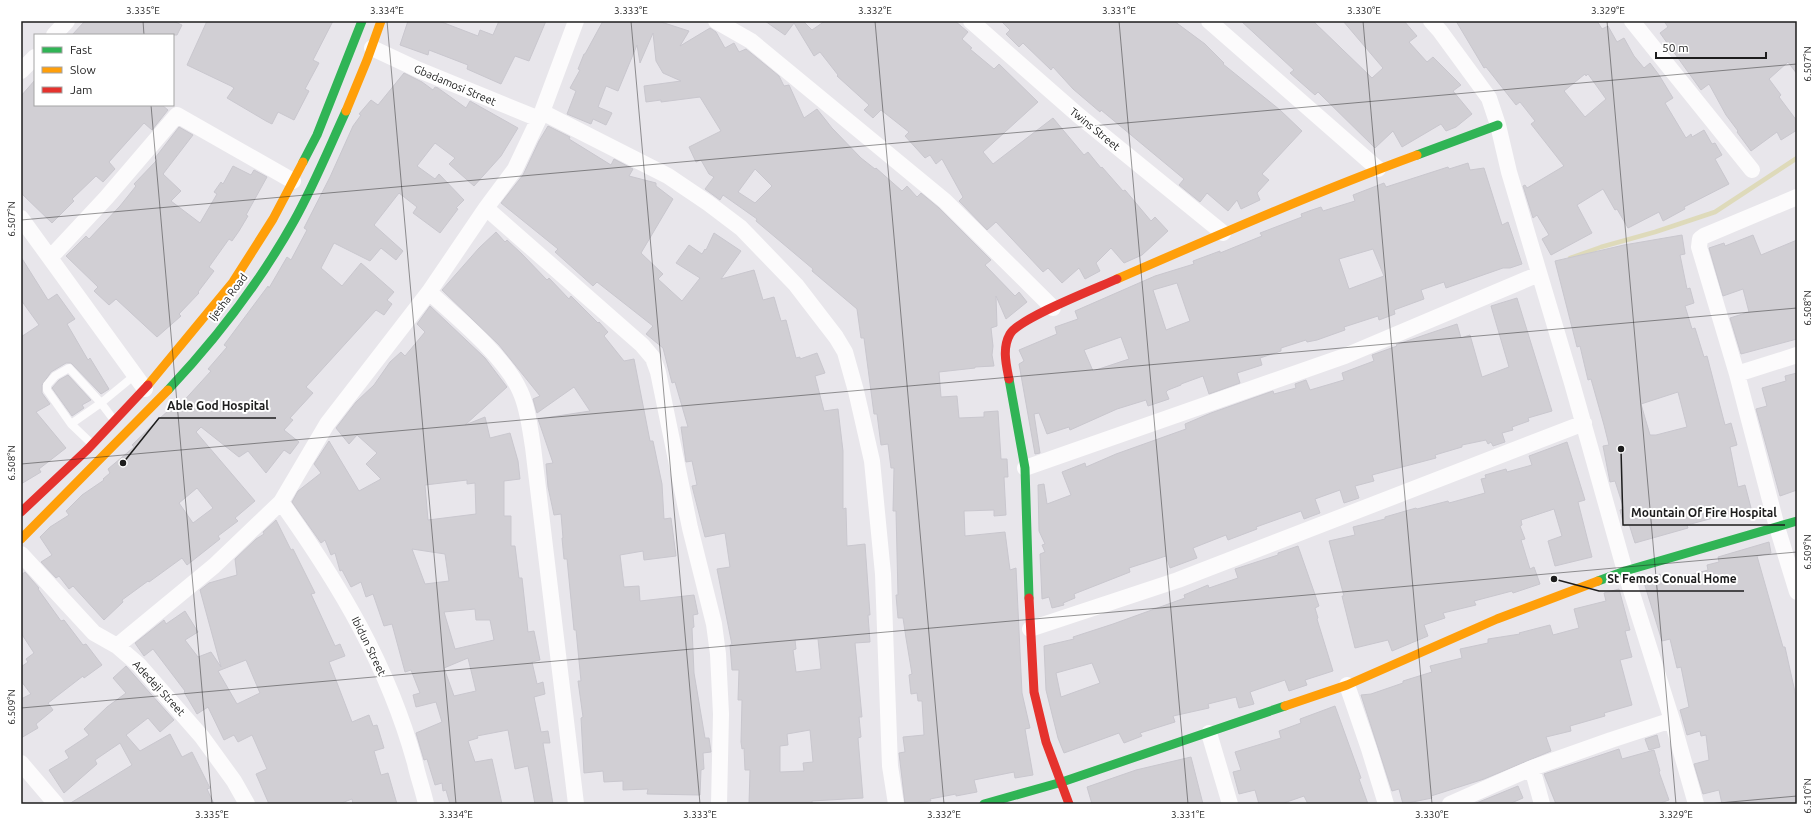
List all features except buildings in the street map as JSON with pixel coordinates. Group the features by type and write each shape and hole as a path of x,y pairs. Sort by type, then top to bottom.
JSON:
{"street":[{"path":"55,34 67,21"},
{"name":"Ijesha Road","path":"21,539 62,496 118,442 190,366 235,310 276,251 281,224 293,181 317,135 362,21"},
{"name":"Ijesha Road","path":"21,512 92,444 145,388 281,224 323,163 372,48 381,21"},
{"path":"117,646 214,566 282,502 327,424 430,292 486,208 515,169 540,116 576,21"},
{"path":"716,21 751,41 945,201 1053,308"},
{"name":"Twins Street","path":"971,21 1078,115 1223,233"},
{"path":"1209,21 1378,169"},
{"path":"1431,21 1489,98 1498,125 1509,172 1584,423 1625,571 1672,720 1696,804"},
{"path":"1632,21 1752,170"},
{"name":"Gbadamosi Street","path":"372,48 419,70 540,116 668,176 708,203 741,228 796,285 836,337 845,352 856,391 872,461 883,574 890,766 896,804"},
{"path":"21,71 34,58"},
{"path":"50,258 106,198 177,115 293,181"},
{"path":"1068,804 1062,782 1046,742 1034,692 1030,629 1025,468 1004,353 1010,333 1029,318 1223,233 1378,169 1498,125"},
{"path":"1797,197 1740,220 1700,239 1699,248 1737,374 1777,527 1797,592"},
{"path":"486,208 642,345 653,358 658,372 690,528 714,624 718,654 722,714 719,804"},
{"path":"21,218 145,388"},
{"path":"1025,468 1345,356 1539,274"},
{"path":"430,292 464,323 500,361 521,391 526,408 533,447 576,804"},
{"path":"1737,374 1797,355"},
{"path":"1030,629 1178,580 1584,423"},
{"name":"Ibidun Street","path":"282,502 331,574 370,644 401,716 426,804"},
{"path":"984,804 1062,782 1347,685 1497,619 1625,571 1797,521"},
{"name":"Adedeji Street","path":"21,554 94,633 117,646 140,665 202,737 234,781 247,804"},
{"path":"1347,685 1386,804"},
{"path":"1450,804 1532,768 1672,720"},
{"path":"1208,733 1230,804"},
{"path":"21,763 56,804"},
{"path":"1532,768 1542,804"}],"lane":[{"path":"92,444 71,424 47,390 47,385 55,376 69,368 101,403 114,421"},
{"path":"71,424 101,403 135,374"}],"waterway":[{"path":"1570,258 1715,212 1797,158"}],"traffic: fast":[{"path":"303,162 317,135 362,21"},
{"path":"168,390 220,330 267,266 294,221 315,180 346,111"},
{"path":"1417,155 1498,125"},
{"path":"1009,379 1025,468 1029,598"},
{"path":"1598,581 1625,571 1797,521"},
{"path":"984,804 1062,782 1285,706"}],"traffic: slow":[{"path":"346,111 381,21"},
{"path":"1117,279 1304,199 1417,155"},
{"path":"148,385 233,282 273,219 303,162"},
{"path":"21,539 168,390"},
{"path":"1285,706 1347,685 1497,619 1598,581"}],"traffic: jam":[{"path":"1009,379 1005,350 1010,334 1016,327 1043,312 1117,279"},
{"path":"21,512 88,449 148,385"},
{"path":"1029,598 1034,692 1046,742 1069,804"}],"place":[{"name":"Mountain Of Fire Hospital","path":"1621,449"},
{"name":"Able God Hospital","path":"123,463"},
{"name":"St Femos Conual Home","path":"1554,579"}]}
